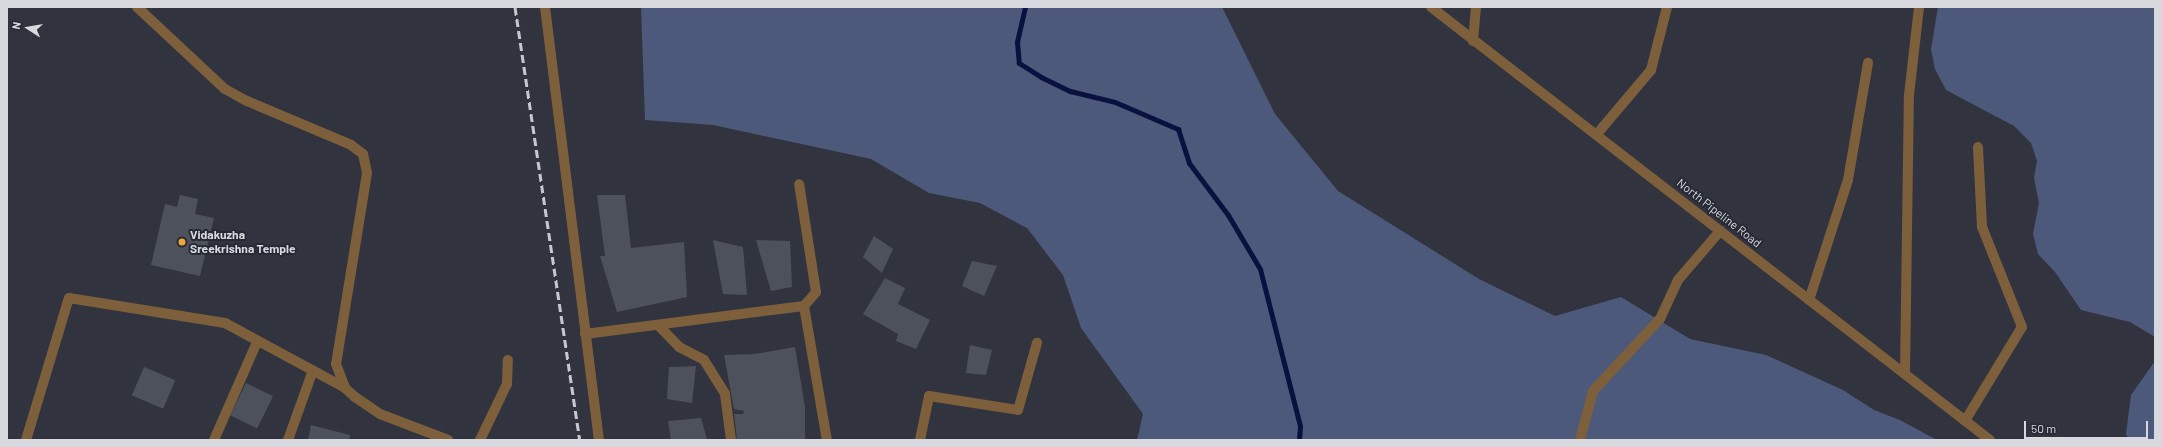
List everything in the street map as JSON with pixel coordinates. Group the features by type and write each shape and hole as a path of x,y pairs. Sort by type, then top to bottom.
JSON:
{"street":[{"path":"138,7 225,89 247,101 351,145 363,154 366,173 336,364 344,388"},
{"path":"545,7 599,440"},
{"name":"North Pipeline Road","path":"1431,7 1473,41 1597,134 1990,440"},
{"path":"1473,41 1476,7"},
{"path":"1597,134 1651,70 1667,7"},
{"path":"1905,374 1908,95 1919,7"},
{"path":"1809,300 1848,180 1868,63"},
{"path":"1965,421 2022,327 1982,227 1978,147"},
{"path":"585,334 804,306 816,292 799,184"},
{"path":"1580,440 1593,391 1660,319 1678,280 1720,231"},
{"path":"26,440 69,298 225,323 257,342 313,370 344,388 380,414 448,440"},
{"path":"804,306 827,440"},
{"path":"658,325 679,347 704,360 725,394 731,440"},
{"path":"214,440 257,342"},
{"path":"920,440 929,396 1018,410 1037,343"},
{"path":"480,440 507,384 508,360"},
{"path":"288,440 313,370"}],"shaded area":[{"path":"641,7 1222,7 1275,114 1338,191 1479,279 1555,316 1621,297 1690,339 1766,355 1843,390 1874,410 1900,420 1937,440 1137,440 1143,414 1081,328 1063,275 1027,228 980,203 929,193 871,159 713,125 645,120"},
{"path":"1938,7 2155,7 2155,337 2130,322 2081,310 2055,272 2038,254 2033,234 2039,203 2034,178 2037,161 2031,143 2014,126 1946,90 1935,69 1931,49"},
{"path":"2155,361 2155,439 2129,440 2126,434 2131,395"}],"building":[{"name":"Vidakuzha Sreekrishna Temple","path":"180,195 198,199 195,214 214,218 200,276 151,265 165,204 177,207"},
{"path":"597,195 625,195 631,248 684,242 687,297 617,312 600,256 605,256"},
{"path":"874,236 893,249 882,273 863,257"},
{"path":"713,240 743,247 747,295 723,294"},
{"path":"756,240 790,241 792,287 771,291"},
{"path":"972,261 997,266 984,296 962,286"},
{"path":"885,278 905,288 898,304 930,320 916,349 896,341 898,334 863,314"},
{"path":"970,345 992,350 986,375 966,373"},
{"path":"795,347 805,407 805,440 737,440 734,414 743,414 744,411 734,409 724,355 755,354"},
{"path":"696,366 692,403 667,399 669,367"},
{"path":"144,367 175,380 163,409 132,396"},
{"path":"246,383 273,396 257,429 230,415"},
{"path":"701,418 707,440 671,440 668,421"},
{"path":"311,425 350,435 349,440 308,440"}],"waterway":[{"path":"1025,7 1017,42 1019,63 1041,77 1070,91 1115,102 1178,129 1189,163 1228,215 1260,269 1300,426 1299,440"}],"railway":[{"path":"515,7 580,440"}],"place":[{"name":"Vidakuzha Sreekrishna Temple","path":"182,242"}]}
